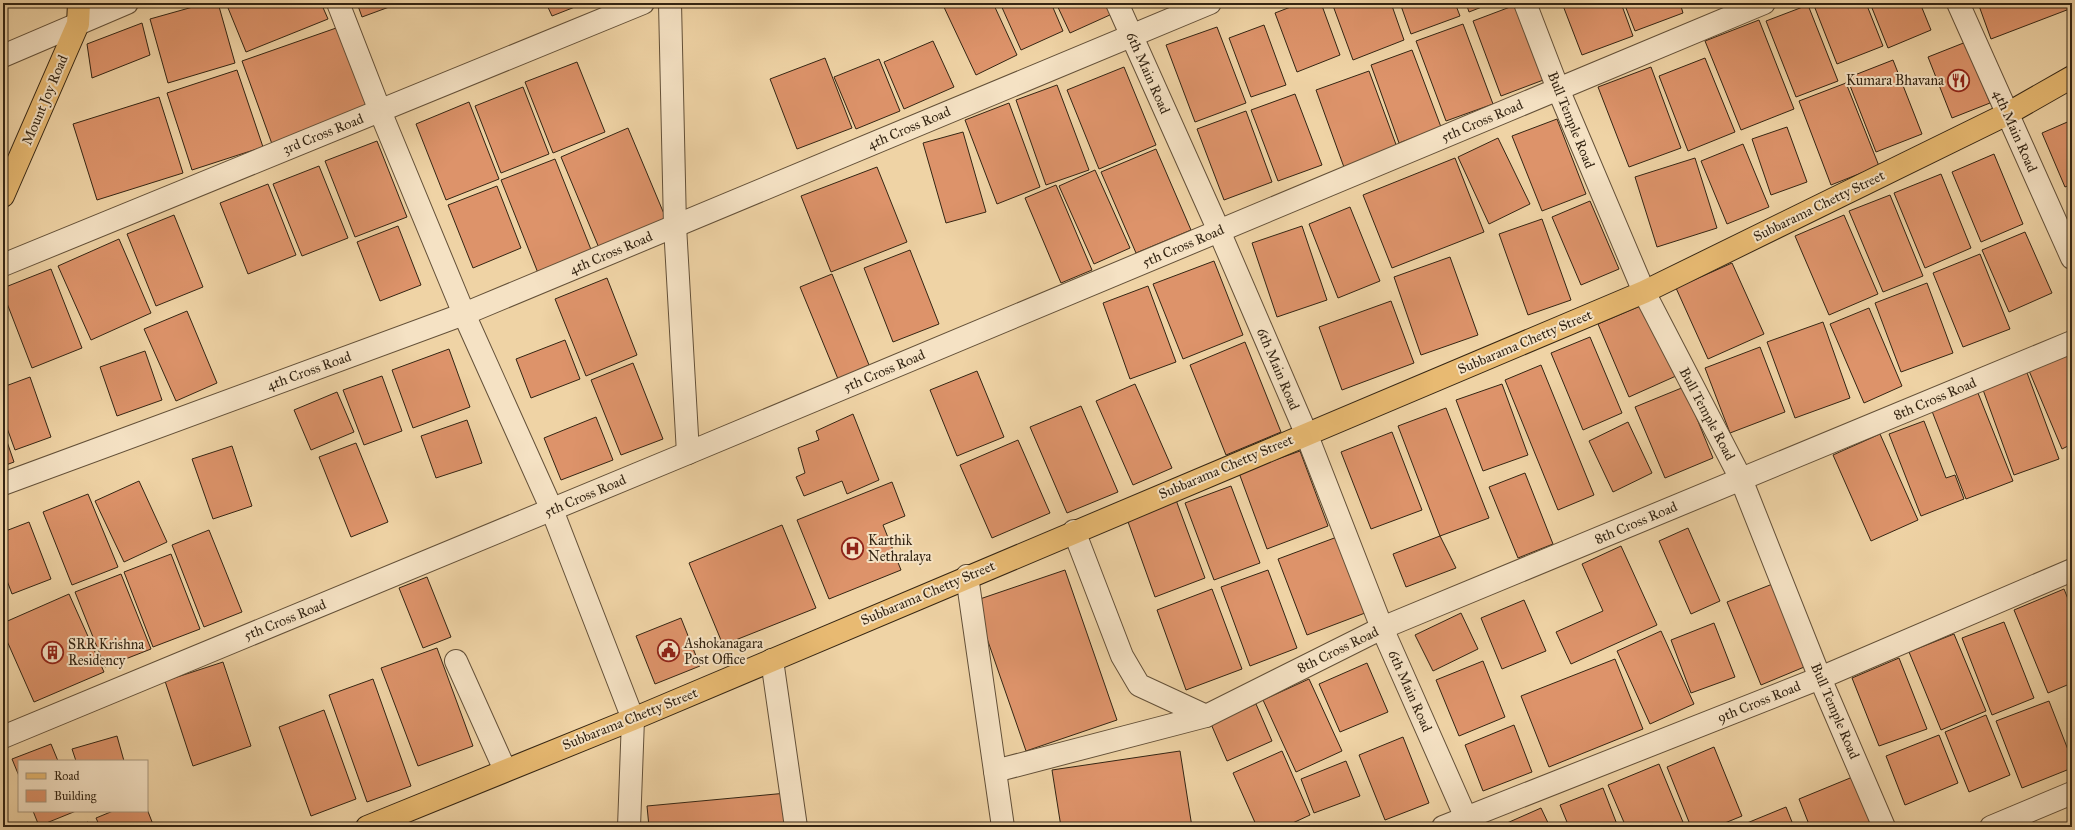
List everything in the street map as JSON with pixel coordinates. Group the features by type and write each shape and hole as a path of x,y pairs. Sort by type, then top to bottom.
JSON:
{"main road":[{"name":"Mount Joy Road","path":"3,196 78,24 80,3"},
{"name":"Subbarama Chetty Street","path":"367,827 633,719 967,576 1644,292 2007,114 2072,77"}],"street":[{"path":"3,56 127,3"},
{"path":"338,3 380,111 464,314 552,510 633,719 629,827"},
{"name":"3rd Cross Road","path":"3,265 643,3"},
{"path":"670,3 675,226 688,453"},
{"name":"6th Main Road","path":"1117,3 1130,35 1219,231 1306,433 1382,628 1468,823"},
{"name":"4th Cross Road","path":"3,484 464,314 1130,35 1210,3"},
{"name":"Bull Temple Road","path":"1525,3 1558,90 1644,292 1742,479 1820,678 1884,827"},
{"name":"5th Cross Road","path":"3,737 552,510 1764,3"},
{"name":"4th Main Road","path":"1958,3 2072,258"},
{"name":"8th Cross Road","path":"995,771 1206,716 1382,628 2072,342"},
{"path":"1074,531 1122,656 1139,685 1206,716"},
{"name":"9th Cross Road","path":"1443,827 1468,823 1820,678 2072,570"},
{"path":"967,576 1003,827"},
{"path":"772,660 796,827"},
{"path":"456,661 505,770"},
{"path":"1991,827 2072,793"}],"building":[{"path":"207,3 218,3 235,63 168,83 150,19"},
{"path":"226,3 321,3 328,19 246,52"},
{"path":"357,3 400,3 362,17"},
{"path":"546,3 585,3 552,16"},
{"path":"942,3 993,3 1017,55 976,75"},
{"path":"1000,3 1051,3 1063,31 1021,50"},
{"path":"1056,3 1106,3 1112,14 1070,33"},
{"path":"1301,3 1321,3 1340,55 1297,72 1275,13"},
{"path":"1332,3 1391,3 1404,40 1353,60"},
{"path":"1400,3 1455,3 1460,16 1411,34"},
{"path":"1466,3 1492,3 1469,12"},
{"path":"1562,3 1621,3 1633,36 1582,55"},
{"path":"1624,3 1680,3 1683,13 1635,31"},
{"path":"1813,3 1866,3 1883,46 1837,64"},
{"path":"1870,3 1920,3 1931,30 1888,48"},
{"path":"1978,3 2072,3 2072,8 1991,39"},
{"path":"1518,4 1546,79 1501,96 1473,21"},
{"path":"1808,5 1838,81 1796,97 1766,21"},
{"path":"1759,20 1794,109 1741,130 1705,41"},
{"path":"142,23 150,55 92,78 87,44"},
{"path":"1463,24 1493,104 1446,121 1416,41"},
{"path":"1264,25 1286,85 1251,97 1229,38"},
{"path":"339,27 368,109 272,144 242,61"},
{"path":"1217,27 1246,103 1195,122 1166,45"},
{"path":"933,41 954,87 904,109 884,62"},
{"name":"Kumara Bhavana","path":"1966,42 1990,103 1952,118 1928,57"},
{"path":"1412,50 1441,127 1399,143 1371,65"},
{"path":"825,58 852,128 797,149 770,79"},
{"path":"1705,58 1735,132 1688,151 1659,76"},
{"path":"879,59 900,111 856,129 834,77"},
{"path":"1893,60 1922,134 1876,152 1847,78"},
{"path":"577,62 605,132 553,153 525,82"},
{"path":"1124,67 1156,145 1099,169 1067,90"},
{"path":"1651,67 1681,148 1629,167 1598,87"},
{"path":"237,70 263,147 192,170 167,93"},
{"path":"1369,71 1398,150 1345,170 1316,90"},
{"path":"1846,83 1879,166 1831,185 1799,101"},
{"path":"1057,85 1089,170 1046,185 1016,100"},
{"path":"523,87 549,154 501,173 475,106"},
{"path":"1295,94 1322,165 1278,181 1251,110"},
{"path":"159,97 183,173 97,200 73,124"},
{"path":"469,102 499,179 446,200 416,124"},
{"path":"1009,103 1040,187 997,204 965,120"},
{"path":"1246,111 1272,182 1224,200 1197,129"},
{"path":"1557,119 1586,194 1542,211 1512,136"},
{"path":"2072,120 2072,184 2065,187 2042,133"},
{"path":"1787,127 1807,182 1771,195 1752,139"},
{"path":"628,128 667,221 599,248 561,157"},
{"path":"963,132 986,212 946,223 923,143"},
{"path":"1498,138 1530,204 1489,224 1458,157"},
{"path":"377,141 407,217 355,237 325,161"},
{"path":"1743,144 1769,207 1727,224 1701,161"},
{"path":"1156,149 1191,230 1136,253 1101,172"},
{"path":"1994,154 2023,224 1981,242 1952,172"},
{"path":"1455,158 1484,232 1392,268 1363,195"},
{"path":"1695,158 1717,228 1657,247 1635,177"},
{"path":"555,159 592,252 538,273 501,180"},
{"path":"319,166 348,238 302,256 273,184"},
{"path":"877,167 907,242 831,272 801,196"},
{"path":"1095,170 1130,248 1094,264 1059,186"},
{"path":"1941,174 1971,248 1925,268 1894,193"},
{"path":"268,184 296,255 248,274 220,203"},
{"path":"1056,185 1092,270 1061,283 1025,198"},
{"path":"497,186 521,248 473,268 448,205"},
{"path":"1890,195 1923,276 1883,292 1849,211"},
{"path":"1590,201 1619,269 1581,285 1552,217"},
{"path":"1350,207 1380,281 1338,298 1309,224"},
{"path":"174,215 203,287 156,306 127,234"},
{"path":"1844,215 1878,294 1829,315 1795,236"},
{"path":"1542,219 1571,300 1528,315 1499,234"},
{"path":"398,226 421,285 380,301 357,242"},
{"path":"1302,226 1327,300 1277,317 1252,243"},
{"path":"2025,232 2052,293 2009,312 1982,250"},
{"path":"119,239 151,313 91,340 58,266"},
{"path":"910,250 939,324 893,342 864,268"},
{"path":"1980,254 2010,329 1963,347 1933,273"},
{"path":"1450,257 1478,335 1421,355 1394,277"},
{"path":"1214,261 1243,335 1183,359 1153,284"},
{"path":"1732,263 1764,334 1708,359 1676,288"},
{"path":"51,269 82,348 32,368 3,293 3,288"},
{"path":"832,274 869,365 838,379 800,287"},
{"path":"607,278 637,355 586,376 555,299"},
{"path":"1927,283 1953,353 1901,372 1875,303"},
{"path":"1148,286 1176,362 1130,379 1103,303"},
{"path":"1391,301 1414,363 1342,390 1319,327"},
{"path":"1645,304 1676,376 1629,397 1598,324"},
{"path":"1869,308 1902,386 1864,403 1830,324"},
{"path":"187,311 217,383 176,401 144,329"},
{"path":"1823,322 1850,398 1795,418 1767,342"},
{"path":"1590,337 1622,413 1583,430 1551,353"},
{"path":"565,340 580,379 531,398 516,359"},
{"path":"1245,342 1281,432 1226,455 1190,365"},
{"path":"1760,347 1785,412 1730,433 1705,368"},
{"path":"2072,347 2072,444 2062,449 2027,366"},
{"path":"449,349 470,407 413,428 392,370"},
{"path":"145,351 162,400 117,416 100,367"},
{"path":"633,363 663,439 621,455 591,380"},
{"path":"1541,365 1594,495 1558,510 1505,380"},
{"path":"2026,370 2059,459 2014,475 1982,387"},
{"path":"977,371 1004,437 957,456 930,390"},
{"path":"382,376 402,431 364,445 343,390"},
{"path":"30,377 51,437 15,450 3,417 3,387"},
{"path":"1135,384 1172,468 1133,485 1096,401"},
{"path":"1502,384 1528,455 1483,471 1456,400"},
{"path":"1684,387 1713,458 1665,478 1635,407"},
{"path":"1976,388 2013,481 1966,499 1930,406"},
{"path":"337,392 354,432 311,450 294,410"},
{"path":"1081,406 1118,492 1067,513 1030,427"},
{"path":"1446,408 1489,518 1440,536 1398,426"},
{"path":"853,414 879,480 847,494 842,481 804,496 796,477 805,473 798,448 819,440 816,431"},
{"path":"596,417 613,460 561,480 544,438"},
{"path":"467,420 482,463 436,478 421,436"},
{"path":"1924,421 1946,478 1955,475 1964,499 1921,516 1889,434"},
{"path":"1628,422 1652,473 1613,492 1589,441"},
{"path":"3,430 14,462 3,466"},
{"path":"1392,432 1422,510 1371,529 1341,452"},
{"path":"1880,434 1918,520 1871,541 1833,455"},
{"path":"1018,440 1050,513 992,538 960,465"},
{"path":"356,443 388,522 351,537 319,457"},
{"path":"232,446 252,506 213,519 192,459"},
{"path":"1300,451 1328,526 1267,549 1239,473"},
{"path":"1525,473 1553,544 1518,558 1489,487"},
{"path":"139,481 167,542 124,562 95,501"},
{"path":"892,482 905,516 883,525 901,570 829,599 797,520"},
{"path":"1231,486 1260,563 1214,580 1185,503"},
{"path":"88,494 118,567 72,585 43,512"},
{"path":"1176,500 1205,578 1155,597 1127,519"},
{"path":"29,522 51,579 12,594 3,570 3,532"},
{"path":"782,525 816,608 723,645 689,563"},
{"path":"1688,528 1720,601 1691,614 1659,541"},
{"path":"209,530 242,612 204,627 172,545"},
{"path":"1440,536 1456,568 1406,587 1393,554"},
{"path":"1337,537 1365,613 1307,635 1278,559"},
{"path":"1621,546 1657,625 1571,664 1556,632 1603,611 1582,564"},
{"path":"171,554 200,629 153,647 124,572"},
{"path":"1065,570 1117,720 1026,751 974,601"},
{"path":"1268,570 1297,648 1250,666 1221,587"},
{"path":"121,574 151,649 105,667 75,592"},
{"path":"427,577 451,637 423,648 399,588"},
{"path":"1775,583 1809,665 1761,685 1727,602"},
{"path":"1212,589 1242,669 1186,690 1157,610"},
{"path":"2064,589 2072,609 2072,683 2048,693 2014,610"},
{"name":"SRR Krishna Residency","path":"69,594 104,672 34,702 3,632 3,623"},
{"path":"1524,600 1546,651 1502,669 1481,618"},
{"path":"1461,613 1478,649 1433,671 1415,635"},
{"name":"Ashokanagara Post Office","path":"681,618 700,666 655,684 636,636"},
{"path":"2004,622 2034,698 1992,715 1962,638"},
{"path":"1714,623 1735,677 1691,693 1671,640"},
{"path":"1661,631 1694,704 1650,724 1617,651"},
{"path":"1954,634 1986,711 1941,730 1909,652"},
{"path":"437,648 473,746 418,766 381,668"},
{"path":"1899,658 1927,729 1879,746 1852,678"},
{"path":"1615,659 1643,729 1549,767 1521,696"},
{"path":"1483,661 1505,717 1459,736 1436,680"},
{"path":"223,662 251,746 193,766 165,681"},
{"path":"1367,663 1388,712 1340,732 1319,684"},
{"path":"373,679 411,786 367,802 329,695"},
{"path":"1309,679 1342,751 1296,772 1263,700"},
{"path":"2049,701 2072,760 2072,768 2022,788 1996,721"},
{"path":"1256,704 1272,741 1227,761 1211,724"},
{"path":"324,710 356,799 311,816 279,727"},
{"path":"1986,715 2010,775 1969,792 1945,732"},
{"path":"1514,725 1532,772 1483,791 1465,745"},
{"path":"1939,735 1958,783 1905,805 1886,756"},
{"path":"117,736 124,760 76,760 72,749"},
{"path":"1403,737 1429,803 1385,820 1359,755"},
{"path":"51,744 58,760 18,760 18,774 12,759"},
{"path":"1714,747 1742,816 1715,827 1691,827 1667,767"},
{"path":"1180,751 1192,827 1061,827 1052,770"},
{"path":"1282,751 1310,815 1284,827 1257,827 1233,773"},
{"path":"1346,761 1360,796 1314,813 1301,779"},
{"path":"1659,764 1685,827 1626,827 1608,785"},
{"path":"1855,776 1876,827 1810,827 1799,799"},
{"path":"1603,788 1618,827 1569,827 1560,805"},
{"path":"787,793 790,827 649,827 647,806"},
{"path":"1786,807 1794,827 1749,827 1747,823"},
{"path":"1541,808 1550,827 1498,827"},
{"path":"33,812 74,812 39,826"},
{"path":"111,812 148,812 154,827 100,827 96,818"},
{"path":"88,822 90,827 77,827"}],"place":[{"name":"Kumara Bhavana","path":"1959,80"},
{"name":"Karthik Nethralaya","path":"852,548"},
{"name":"Ashokanagara Post Office","path":"668,651"},
{"name":"SRR Krishna Residency","path":"53,652"}]}
